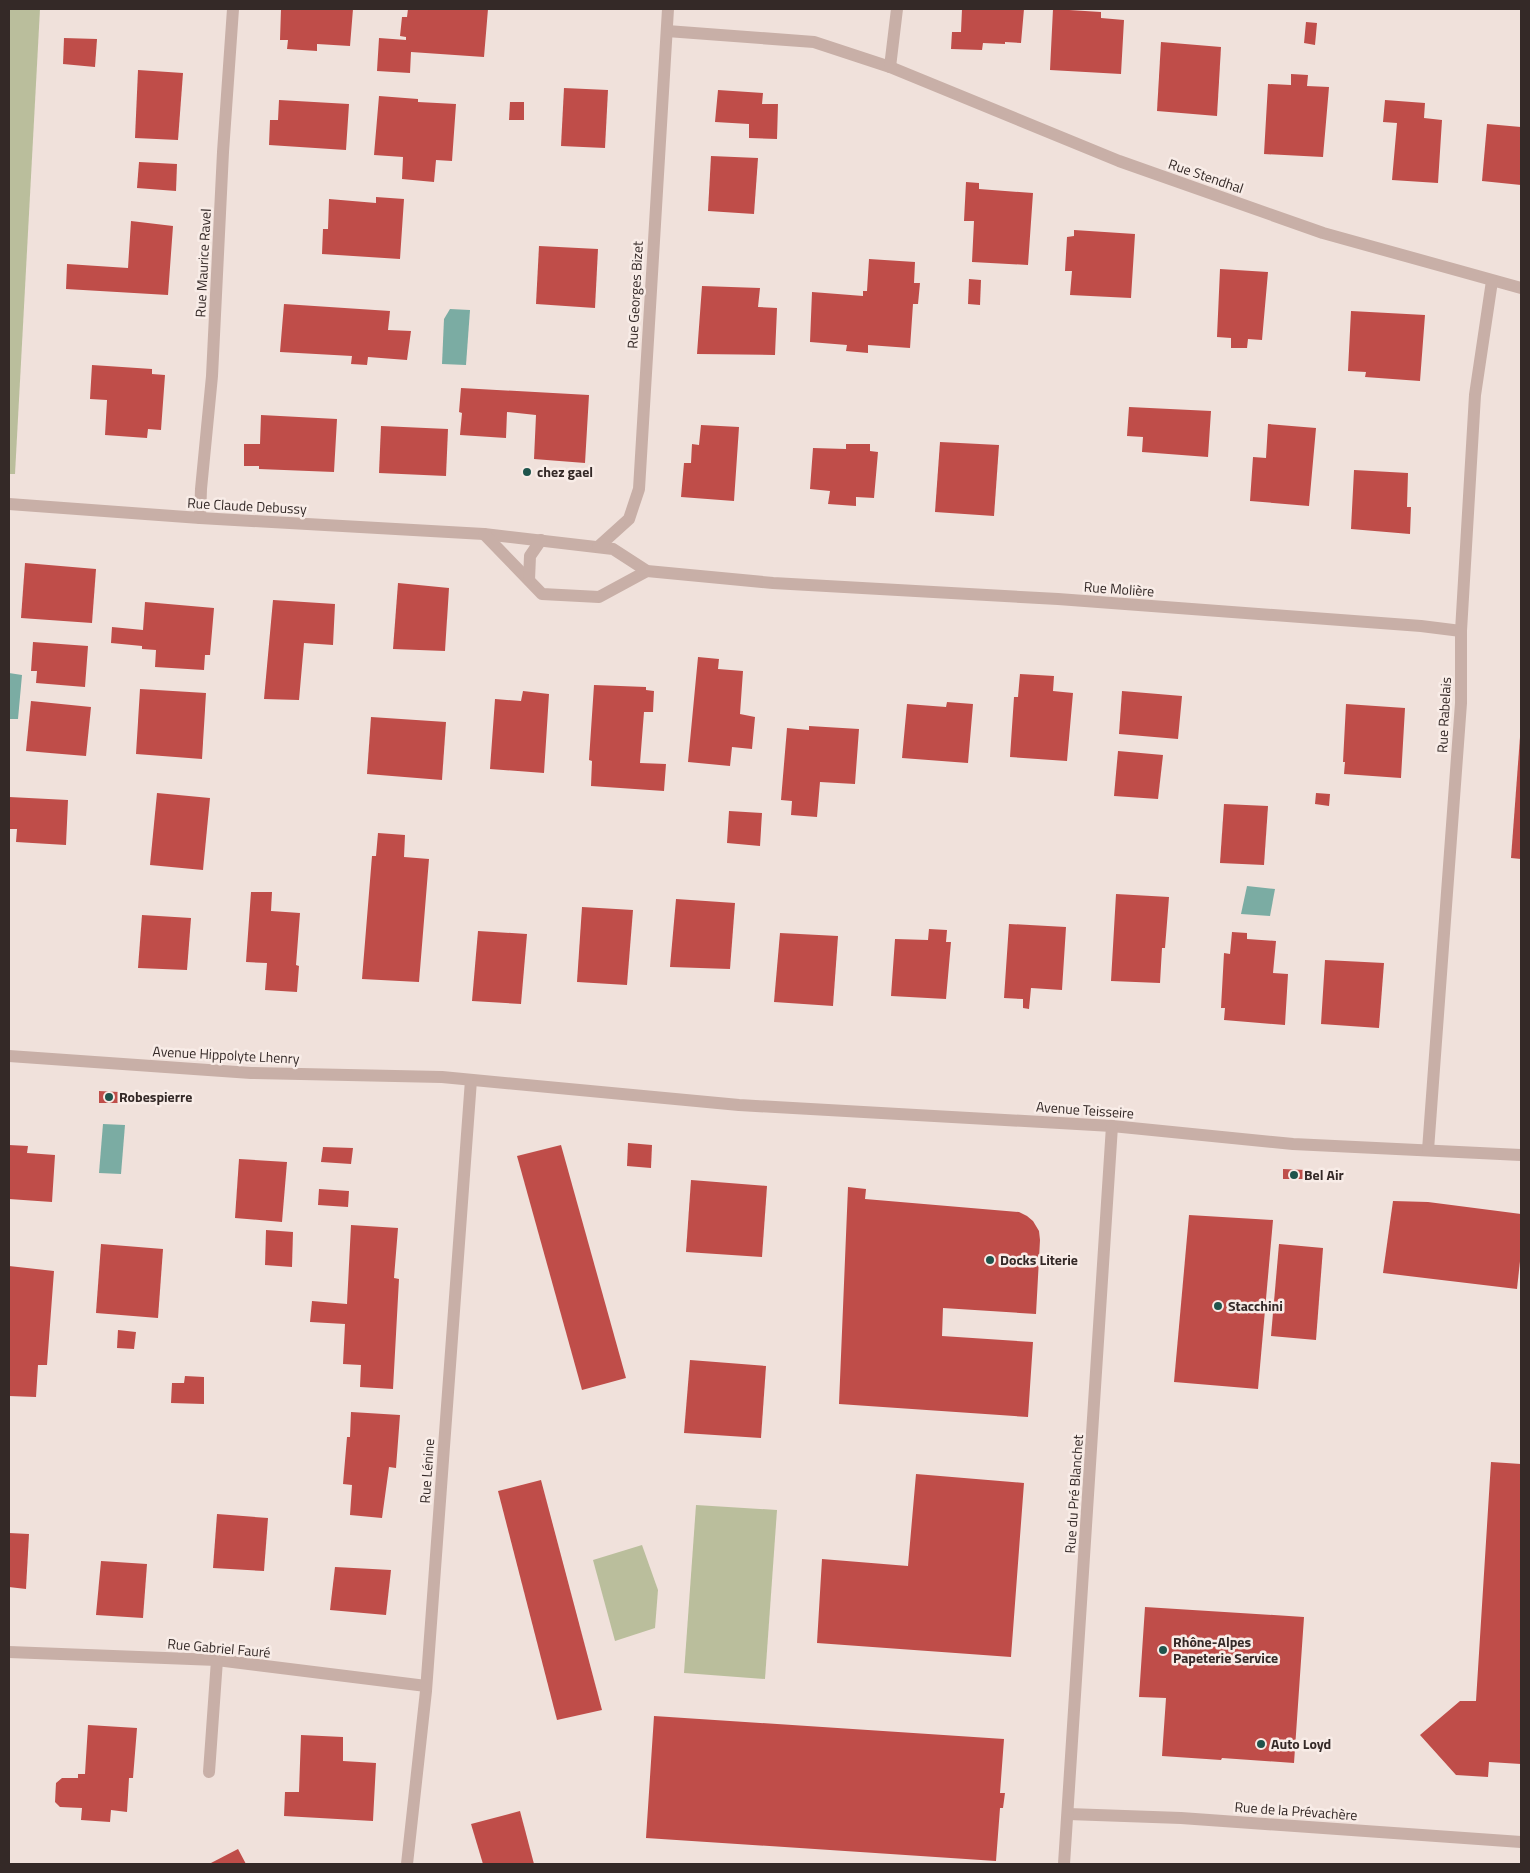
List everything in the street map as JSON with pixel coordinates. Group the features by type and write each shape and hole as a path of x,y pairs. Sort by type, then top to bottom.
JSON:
{"street":[{"name":"Rue Maurice Ravel","path":"200,518 212,376 223,152 233,9"},
{"name":"Rue Georges Bizet","path":"598,547 629,520 639,489 668,9"},
{"path":"667,31 814,42 890,67 897,9"},
{"name":"Rue Stendhal","path":"890,67 1128,165 1323,234 1521,288"},
{"name":"Rue Rabelais","path":"1428,1150 1461,703 1462,632 1475,395 1492,281"},
{"name":"Rue Claude Debussy","path":"9,504 200,518 484,534 613,549 647,571 773,583"},
{"path":"484,534 542,594 599,597 647,571"},
{"path":"529,580 530,556 541,540"},
{"name":"Rue Molière","path":"773,583 1058,599 1421,626 1462,632"},
{"name":"Avenue Hippolyte Lhenry","path":"9,1056 251,1073 442,1077 471,1080"},
{"name":"Avenue Teisseire","path":"471,1080 739,1105 1112,1126 1249,1140 1521,1155"},
{"name":"Rue Lénine","path":"407,1864 426,1686 471,1080"},
{"name":"Rue du Pré Blanchet","path":"1064,1864 1112,1126"},
{"name":"Rue Gabriel Fauré","path":"9,1652 217,1660 426,1686"},
{"path":"209,1772 217,1660"},
{"name":"Rue de la Prévachère","path":"1068,1814 1181,1818 1521,1842"}],"green space":[{"path":"9,9 40,9 15,474 9,474"},
{"path":"696,1505 777,1510 765,1679 684,1673"},
{"path":"642,1545 658,1590 655,1628 615,1641 593,1560"}],"water":[{"path":"450,309 470,310 466,365 442,364 444,319"},
{"path":"9,673 22,675 18,719 9,719"},
{"path":"1247,886 1275,889 1270,916 1241,914"},
{"path":"103,1124 125,1125 121,1174 99,1173"}],"building":[{"path":"281,9 353,9 350,46 317,44 317,51 287,49 288,40 280,40"},
{"path":"408,9 488,9 484,57 411,52 410,73 377,71 379,38 406,40 406,37 400,36 402,17 407,17"},
{"path":"962,9 1024,9 1021,43 983,43 982,50 951,49 952,32 961,32"},
{"path":"1053,9 1101,12 1101,18 1124,20 1121,74 1050,70"},
{"path":"1306,22 1317,23 1315,45 1304,43"},
{"path":"64,38 97,39 95,67 63,64"},
{"path":"1161,42 1221,47 1217,116 1157,111"},
{"path":"138,70 183,73 178,140 135,138"},
{"path":"1291,74 1308,75 1307,86 1329,87 1323,157 1264,154 1268,84 1291,85"},
{"path":"564,88 608,90 605,148 561,146"},
{"path":"718,90 763,93 762,104 778,104 777,139 749,138 749,124 715,122"},
{"path":"379,96 418,99 418,102 456,104 452,161 436,160 434,182 402,179 403,157 374,155"},
{"path":"279,100 349,104 346,150 269,145 270,120 278,120"},
{"path":"1385,100 1425,103 1424,118 1442,120 1438,183 1392,180 1397,123 1383,122"},
{"path":"510,102 524,102 524,120 509,120"},
{"path":"1487,124 1521,127 1521,185 1482,181"},
{"path":"711,156 758,158 754,214 708,211"},
{"path":"139,162 177,164 176,191 137,188"},
{"path":"966,182 979,183 979,189 1033,193 1028,265 972,262 974,221 964,221"},
{"path":"376,197 404,199 400,259 322,254 323,229 328,229 329,199 376,203"},
{"path":"131,221 173,226 168,295 66,289 67,264 128,268"},
{"path":"1074,230 1135,234 1131,298 1070,295 1072,271 1065,271 1067,237 1074,236"},
{"path":"539,246 598,249 595,308 536,304"},
{"path":"869,259 915,262 914,283 920,283 918,304 913,304 910,348 868,345 868,353 846,351 847,345 810,342 812,292 863,296 863,291 867,291"},
{"path":"1220,269 1268,272 1262,340 1248,339 1247,348 1231,348 1231,338 1217,337"},
{"path":"969,279 981,280 980,305 968,304"},
{"path":"702,286 760,288 758,307 777,308 775,355 697,354"},
{"path":"284,304 390,311 388,330 411,331 407,360 368,357 367,365 351,364 352,356 280,352"},
{"path":"1351,311 1425,315 1420,381 1365,377 1366,372 1348,371"},
{"path":"92,365 152,369 152,374 165,375 161,430 148,429 147,438 105,435 107,400 90,399"},
{"path":"461,388 589,395 585,463 534,459 536,415 507,412 506,438 460,435 462,413 459,412"},
{"path":"1129,407 1211,411 1208,457 1142,452 1143,437 1127,436"},
{"path":"261,415 337,419 334,472 259,469 259,466 244,466 244,444 260,444"},
{"path":"1268,424 1316,428 1309,506 1250,501 1253,457 1266,458"},
{"path":"701,425 739,427 734,501 681,497 684,463 691,463 692,444 699,445"},
{"path":"381,426 448,429 446,476 379,473"},
{"path":"940,442 999,445 994,516 935,512"},
{"path":"846,444 870,444 870,451 878,452 874,498 856,497 856,506 828,504 830,491 810,489 813,448 846,449"},
{"path":"1354,470 1408,473 1407,507 1411,507 1410,534 1351,529"},
{"path":"25,563 96,569 92,623 21,618"},
{"path":"398,583 449,588 445,651 393,649"},
{"path":"273,600 335,604 333,645 304,643 299,700 264,699"},
{"path":"145,602 214,608 210,655 205,655 204,670 155,667 156,650 142,649 142,646 111,643 112,627 143,630"},
{"path":"33,642 88,646 85,687 36,683 37,671 31,671"},
{"path":"698,657 719,659 718,669 743,671 740,714 755,717 752,749 732,747 730,766 688,762"},
{"path":"1020,674 1054,676 1053,691 1073,693 1067,761 1010,757 1014,697 1018,697"},
{"path":"594,685 646,687 646,690 654,691 653,712 644,712 640,763 666,764 664,791 591,786 592,761 589,760"},
{"path":"140,689 206,693 202,759 136,754"},
{"path":"523,691 549,694 544,773 490,769 495,699 521,701"},
{"path":"1122,691 1182,696 1178,739 1119,734"},
{"path":"31,701 91,707 86,756 26,751"},
{"path":"947,702 973,704 968,763 902,758 907,704 946,707"},
{"path":"1346,704 1405,708 1401,778 1344,774"},
{"path":"371,717 446,722 442,780 367,774"},
{"path":"809,726 859,729 855,784 820,782 817,817 791,815 792,801 781,800 787,728 809,730"},
{"path":"1521,737 1521,859 1511,858"},
{"path":"1118,751 1163,755 1158,799 1114,796"},
{"path":"157,793 210,798 203,870 150,865"},
{"path":"1316,793 1330,794 1329,806 1315,804"},
{"path":"9,797 68,800 66,845 16,842 17,829 9,829"},
{"path":"1224,804 1268,806 1264,865 1220,863"},
{"path":"729,811 762,813 760,846 727,843"},
{"path":"378,833 405,835 404,857 429,859 419,982 362,979 372,856 376,856"},
{"path":"251,892 272,892 271,911 300,913 296,965 299,966 297,992 265,990 267,963 246,962"},
{"path":"1116,894 1169,897 1165,948 1162,948 1160,983 1111,981"},
{"path":"676,899 735,903 730,969 670,967"},
{"path":"582,907 633,910 627,985 577,982"},
{"path":"142,915 191,918 187,970 138,968"},
{"path":"1009,924 1066,927 1062,990 1031,988 1029,1009 1023,1008 1023,999 1004,998"},
{"path":"929,929 947,930 946,942 951,942 946,999 891,996 895,939 928,940"},
{"path":"478,931 527,934 521,1004 472,1001"},
{"path":"1232,932 1247,933 1247,939 1276,941 1273,973 1288,974 1285,1025 1224,1020 1225,1008 1221,1008 1224,953 1230,954"},
{"path":"780,933 838,936 833,1006 774,1002"},
{"path":"1325,960 1384,963 1379,1028 1321,1024"},
{"name":"Robespierre","path":"99,1091 119,1092 119,1103 99,1103"},
{"path":"628,1143 652,1145 651,1168 627,1166"},
{"path":"9,1145 28,1146 27,1153 55,1155 52,1202 9,1199"},
{"path":"561,1145 626,1378 582,1390 517,1156"},
{"path":"323,1147 353,1148 351,1164 321,1162"},
{"path":"239,1159 287,1162 282,1222 235,1218"},
{"name":"Bel Air","path":"1283,1169 1306,1170 1306,1179 1283,1179"},
{"path":"691,1180 767,1186 762,1257 686,1252"},
{"path":"848,1187 866,1189 865,1199 1019,1212 1033,1221 1039,1231 1040,1240 1036,1314 943,1308 942,1336 1033,1342 1028,1417 839,1404"},
{"path":"319,1189 349,1191 348,1207 318,1205"},
{"path":"1393,1201 1428,1202 1521,1214 1521,1252 1517,1289 1383,1273"},
{"path":"1189,1215 1273,1220 1258,1389 1174,1382"},
{"path":"351,1225 398,1228 394,1278 399,1279 393,1389 360,1387 361,1365 343,1364 345,1324 310,1322 312,1301 347,1304"},
{"path":"266,1230 293,1232 292,1267 265,1265"},
{"path":"101,1244 163,1249 158,1318 96,1313"},
{"path":"1279,1244 1323,1248 1316,1340 1271,1336"},
{"path":"9,1266 54,1271 47,1365 38,1365 36,1397 9,1396"},
{"path":"118,1330 136,1332 134,1349 117,1348"},
{"path":"690,1360 766,1366 761,1438 684,1433"},
{"path":"185,1376 204,1377 204,1404 171,1403 172,1383 184,1383"},
{"path":"351,1412 400,1415 396,1468 389,1467 382,1518 350,1515 352,1485 343,1484 347,1437 350,1437"},
{"path":"1491,1462 1521,1464 1521,1764 1489,1762 1488,1777 1456,1775 1420,1735 1460,1701 1476,1701"},
{"path":"916,1474 1024,1483 1011,1657 817,1643 822,1559 908,1566"},
{"path":"541,1480 602,1710 557,1720 498,1491"},
{"path":"217,1514 268,1518 264,1571 213,1568"},
{"path":"9,1533 29,1534 26,1589 9,1587"},
{"path":"101,1561 147,1564 143,1618 96,1615"},
{"path":"335,1567 391,1570 386,1615 330,1610"},
{"path":"1145,1607 1304,1617 1294,1763 1162,1756 1166,1698 1139,1697"},
{"path":"654,1716 1004,1739 1000,1793 1005,1793 1003,1808 1000,1808 996,1861 646,1838"},
{"path":"88,1725 137,1728 133,1778 129,1778 127,1812 111,1810 110,1822 81,1820 82,1808 60,1807 55,1802 56,1783 62,1778 78,1778 78,1774 85,1774"},
{"path":"301,1735 343,1737 343,1761 376,1763 373,1821 284,1816 285,1792 299,1792"},
{"path":"520,1811 534,1864 483,1864 471,1824"},
{"path":"238,1849 246,1864 209,1864"}],"place":[{"name":"chez gael","path":"527,472"},
{"name":"Robespierre","path":"109,1097"},
{"name":"Bel Air","path":"1294,1175"},
{"name":"Docks Literie","path":"990,1260"},
{"name":"Stacchini","path":"1218,1306"},
{"name":"Rhône-Alpes Papeterie Service","path":"1163,1650"},
{"name":"Auto Loyd","path":"1261,1744"}]}
